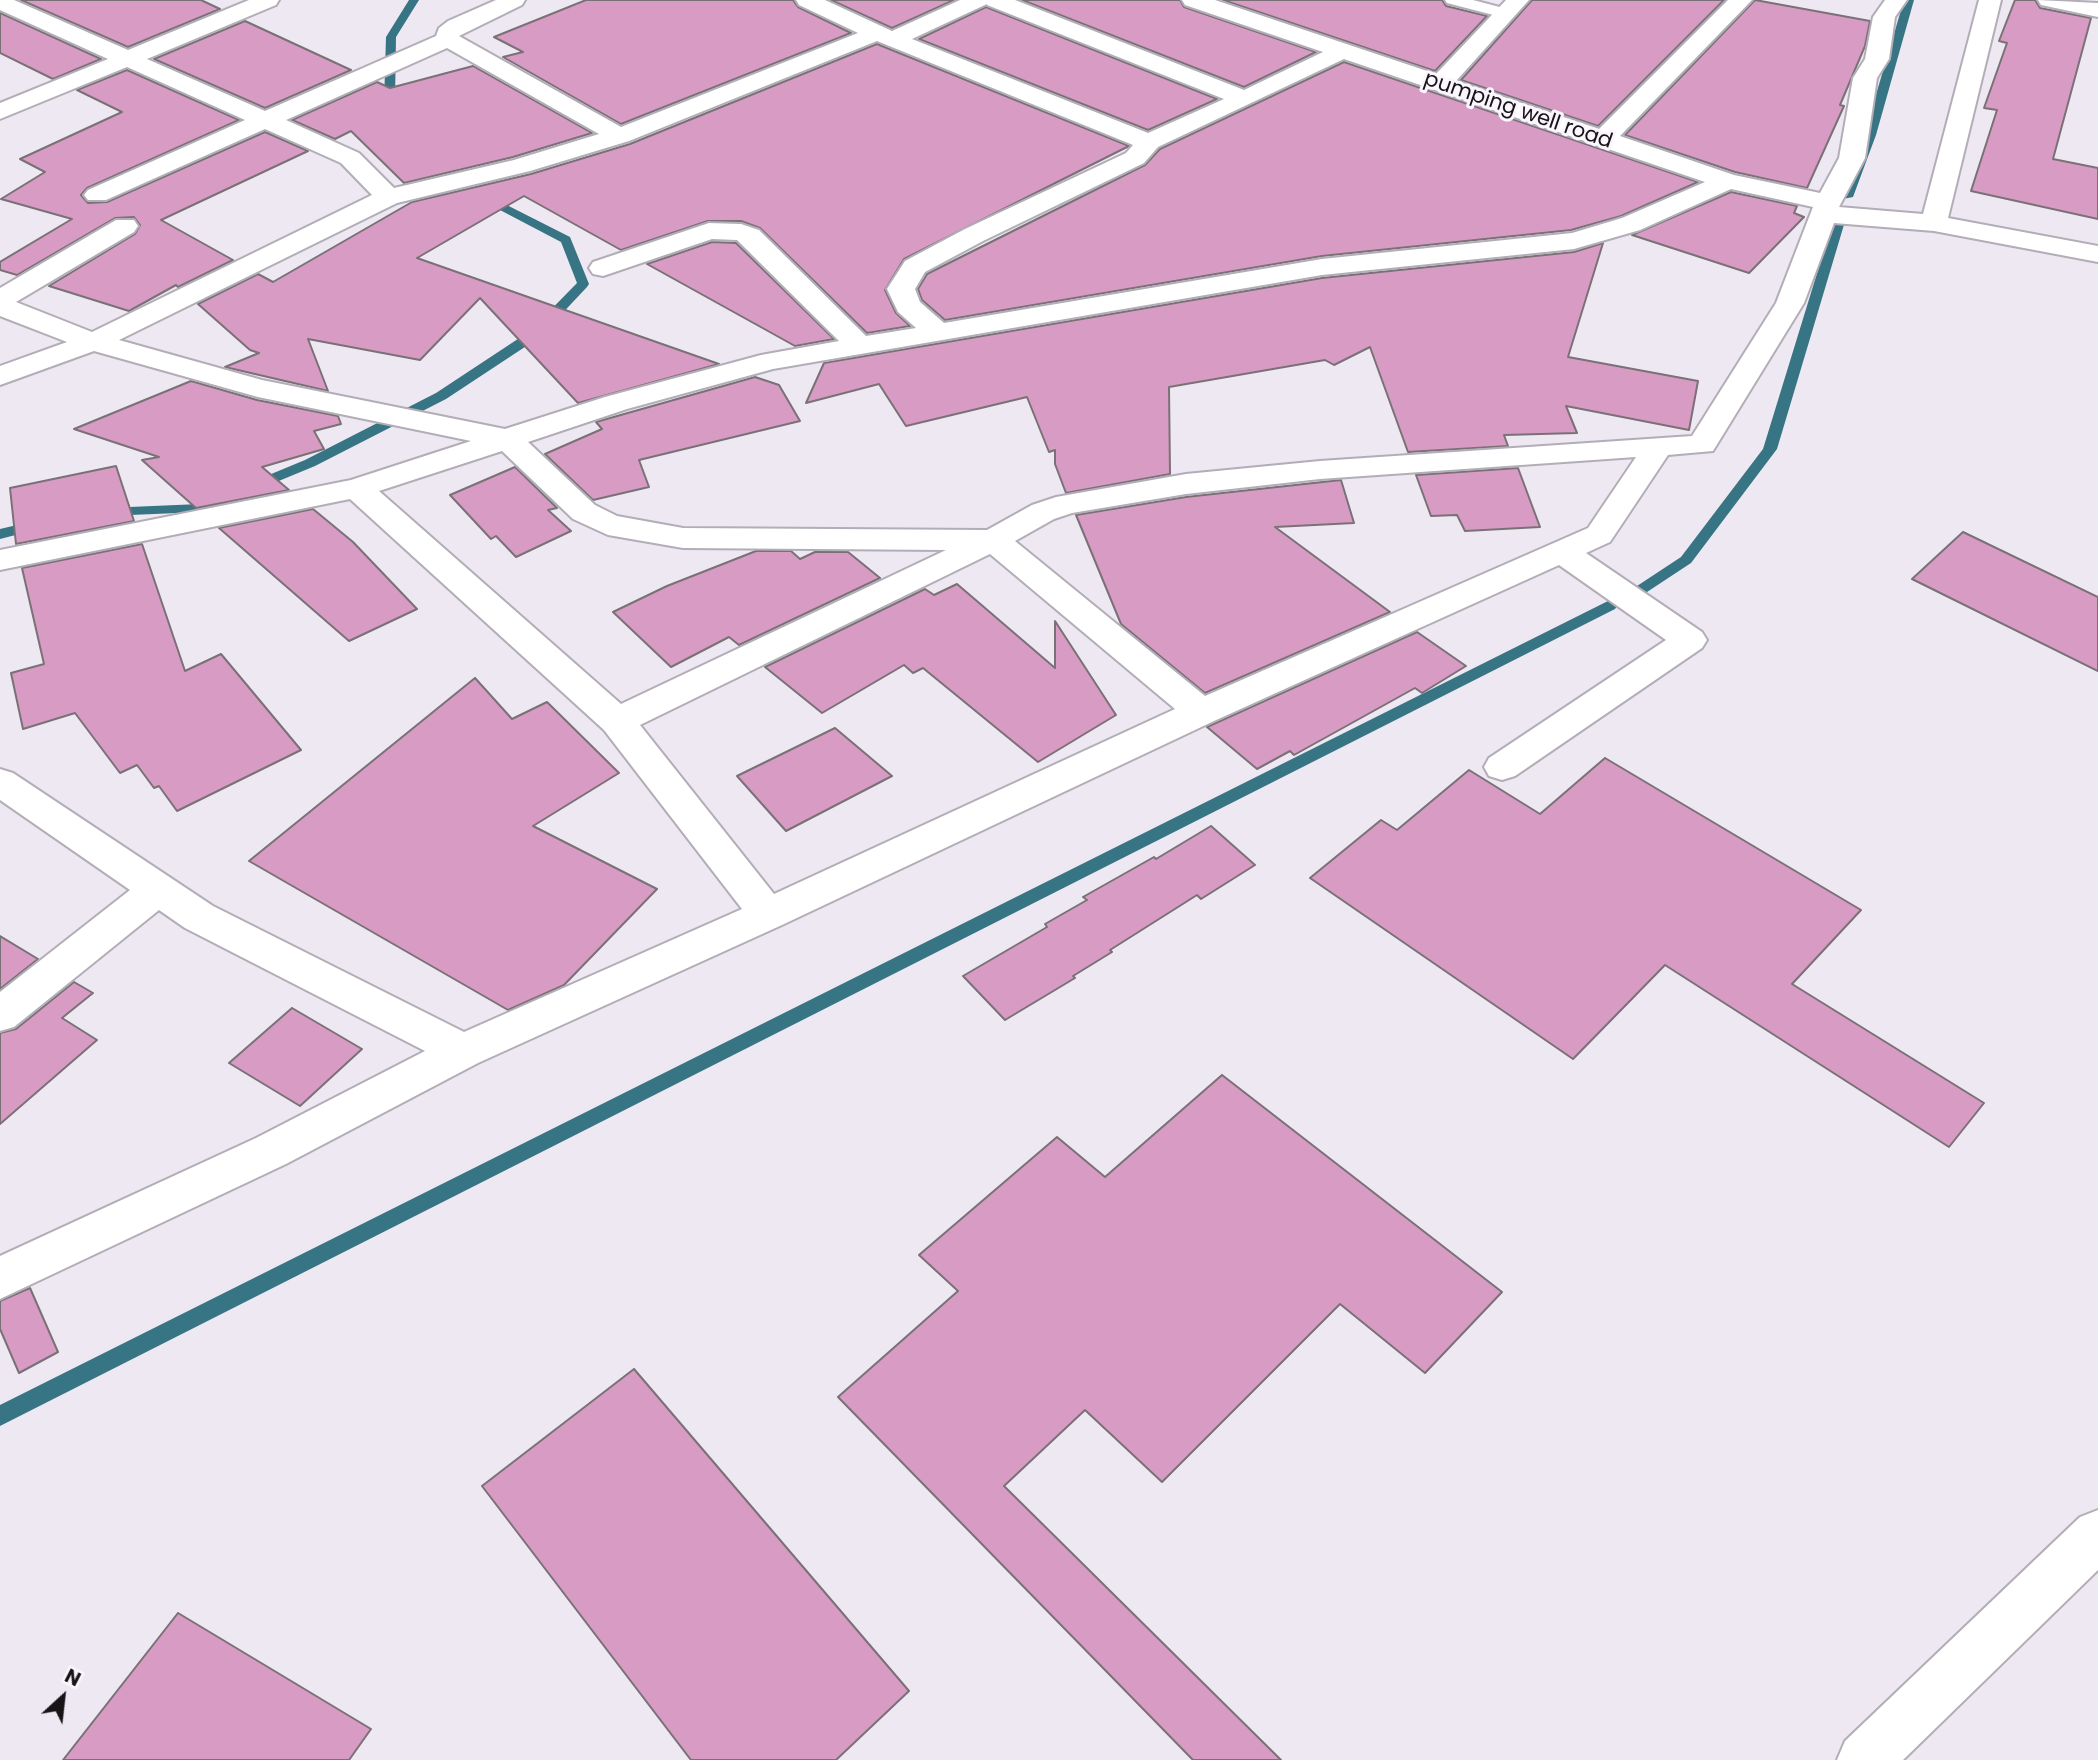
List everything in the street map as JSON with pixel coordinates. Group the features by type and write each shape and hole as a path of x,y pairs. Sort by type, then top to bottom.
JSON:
{"street":[{"path":"0,112 268,0"},
{"path":"448,39 447,33 456,26 514,0"},
{"path":"807,0 886,36 1149,142"},
{"path":"0,376 93,342 388,197 521,166 620,136 978,0"},
{"path":"995,0 1244,98"},
{"name":"pumping well road","path":"1193,0 1602,140 1828,210"},
{"path":"1602,140 1741,0"},
{"path":"617,721 993,540 1043,512 1067,504 1186,484 1320,470 1702,444 1790,303 1852,159 1865,78 1877,59 1884,17 1896,0"},
{"path":"1934,223 1990,0"},
{"path":"2049,0 2098,10"},
{"path":"3,2 126,60 350,158 388,197"},
{"path":"1439,85 1512,7"},
{"path":"97,195 267,122 377,68 448,39"},
{"path":"448,39 620,136"},
{"path":"937,332 908,306 901,289 915,267 974,235 1135,158 1149,142 1342,51"},
{"path":"0,560 358,488 629,399 771,361 858,344 1322,267 1574,241 1631,224 1728,181"},
{"path":"1828,210 1934,223 2098,254"},
{"path":"0,300 125,226"},
{"path":"603,268 709,232 741,232 750,236 858,344"},
{"path":"0,306 93,342 258,388 378,410 507,439 584,512 608,525 683,538 993,540 1201,712"},
{"path":"0,1278 271,1151 463,1051 768,914 1201,712 1599,535 1659,446"},
{"path":"358,488 617,721 768,914"},
{"path":"1503,767 1690,640 1562,552"},
{"path":"0,782 199,917 463,1051"},
{"path":"0,1015 158,889"},
{"path":"1864,1760 2098,1535"}],"lane":[{"path":"1453,0 1512,7"}],"building":[{"path":"21,0 201,0 220,9 128,47"},
{"path":"586,0 793,0 798,7 851,33 621,124 503,57 523,52 494,37"},
{"path":"831,0 954,0 892,28"},
{"path":"1022,0 1180,0 1184,7 1316,52 1244,87"},
{"path":"1223,0 1442,0 1446,6 1487,16 1435,71"},
{"path":"1532,0 1724,0 1598,126 1461,80"},
{"path":"1755,0 1870,21 1865,46 1840,105 1844,106 1807,188 1735,172 1625,135"},
{"path":"2015,0 2035,0 2040,8 2091,18 2053,159 2098,168 2098,219 1971,191 1997,110 1984,108 2007,43 1999,41"},
{"path":"986,7 1217,99 1148,130 919,39"},
{"path":"0,13 101,59 53,79 0,53"},
{"path":"245,21 351,70 265,108 154,59"},
{"path":"877,44 1129,146 904,259 885,290 896,313 910,326 867,333 760,228 741,221 708,221 621,250 524,196 417,258 719,364 578,403 480,298 420,360 308,339 328,391 225,367 259,353 250,350 198,304 258,274 273,282 412,202 531,174 630,144"},
{"path":"1344,62 1698,182 1621,216 1571,230 1322,256 945,320 922,300 918,289 927,274 1145,165 1160,149"},
{"path":"473,66 592,133 513,157 404,183 351,131 335,139 292,120 377,82 390,88"},
{"path":"127,70 239,120 87,188 81,195 88,203 107,202 265,132 308,151 161,220 233,260 178,287 176,285 129,311 49,286 135,234 140,225 134,217 115,218 17,275 0,270 0,262 72,219 1,199 45,172 20,159 122,112 77,90"},
{"path":"1731,192 1797,206 1794,213 1804,217 1749,273 1632,235"},
{"path":"712,242 736,243 834,339 795,346 647,264"},
{"path":"1603,243 1568,357 1698,381 1689,430 1566,406 1577,433 1504,435 1508,446 1408,452 1370,347 1334,365 1325,360 1169,387 1170,474 1066,493 1055,464 1055,450 1049,452 1027,397 906,426 879,384 806,403 824,363 1322,278 1574,252"},
{"path":"755,377 779,385 800,421 639,460 649,487 593,500 545,454 602,429 596,422"},
{"path":"191,381 257,400 338,416 341,424 314,431 324,449 262,467 289,490 196,508 142,460 159,457 74,429"},
{"path":"116,466 134,521 16,544 10,488"},
{"path":"515,467 557,508 548,510 571,531 516,557 496,536 491,539 450,495"},
{"path":"1518,468 1540,527 1465,531 1457,515 1431,516 1416,475"},
{"path":"1341,480 1354,523 1275,527 1390,612 1205,693 1121,624 1076,515 1186,497"},
{"path":"313,509 353,542 417,609 349,641 219,528"},
{"path":"1963,532 2098,597 2098,671 1912,579"},
{"path":"142,544 185,671 221,654 301,750 177,811 159,786 154,788 137,765 120,773 75,713 23,729 11,673 44,664 22,568"},
{"path":"756,551 791,551 800,559 815,552 848,552 880,578 739,645 729,637 671,667 613,612 667,586"},
{"path":"957,584 1055,668 1055,621 1116,715 1038,762 923,668 913,673 904,665 822,713 765,667 925,589 934,595"},
{"path":"1417,632 1466,666 1422,693 1415,688 1294,755 1290,751 1257,769 1207,727"},
{"path":"475,678 512,719 547,702 619,773 533,826 657,889 564,985 508,1010 249,861"},
{"path":"835,728 892,776 786,831 737,776"},
{"path":"1605,758 1861,910 1792,984 1984,1103 1949,1147 1665,965 1573,1059 1310,878 1381,820 1397,830 1469,770 1540,814"},
{"path":"1211,826 1255,865 1201,899 1197,895 1110,950 1112,952 1073,976 1075,978 1005,1020 963,976 1047,927 1045,924 1087,900 1083,897 1154,857 1156,859"},
{"path":"0,936 38,959 0,989"},
{"path":"74,982 93,993 62,1018 97,1040 0,1124 0,1033 16,1029"},
{"path":"292,1008 362,1049 300,1106 229,1063"},
{"path":"1222,1075 1502,1292 1425,1373 1340,1304 1162,1482 1085,1410 1004,1486 1281,1760 1193,1760 838,1397 958,1291 919,1255 1057,1137 1105,1177"},
{"path":"30,1288 58,1352 19,1373 0,1329 0,1301"},
{"path":"634,1369 909,1691 836,1760 691,1760 482,1486"},
{"path":"178,1613 371,1729 349,1760 63,1760"}],"waterway":[{"path":"393,107 389,104 391,37 414,0"},
{"path":"1847,197 1870,135 1909,0"},
{"path":"252,487 310,463 441,396 535,334 583,284 566,240 483,197"},
{"path":"1642,589 1686,560 1770,449 1840,218"},
{"path":"106,512 202,508 227,498"},
{"path":"0,534 38,525"},
{"path":"0,1416 1610,605"}]}
